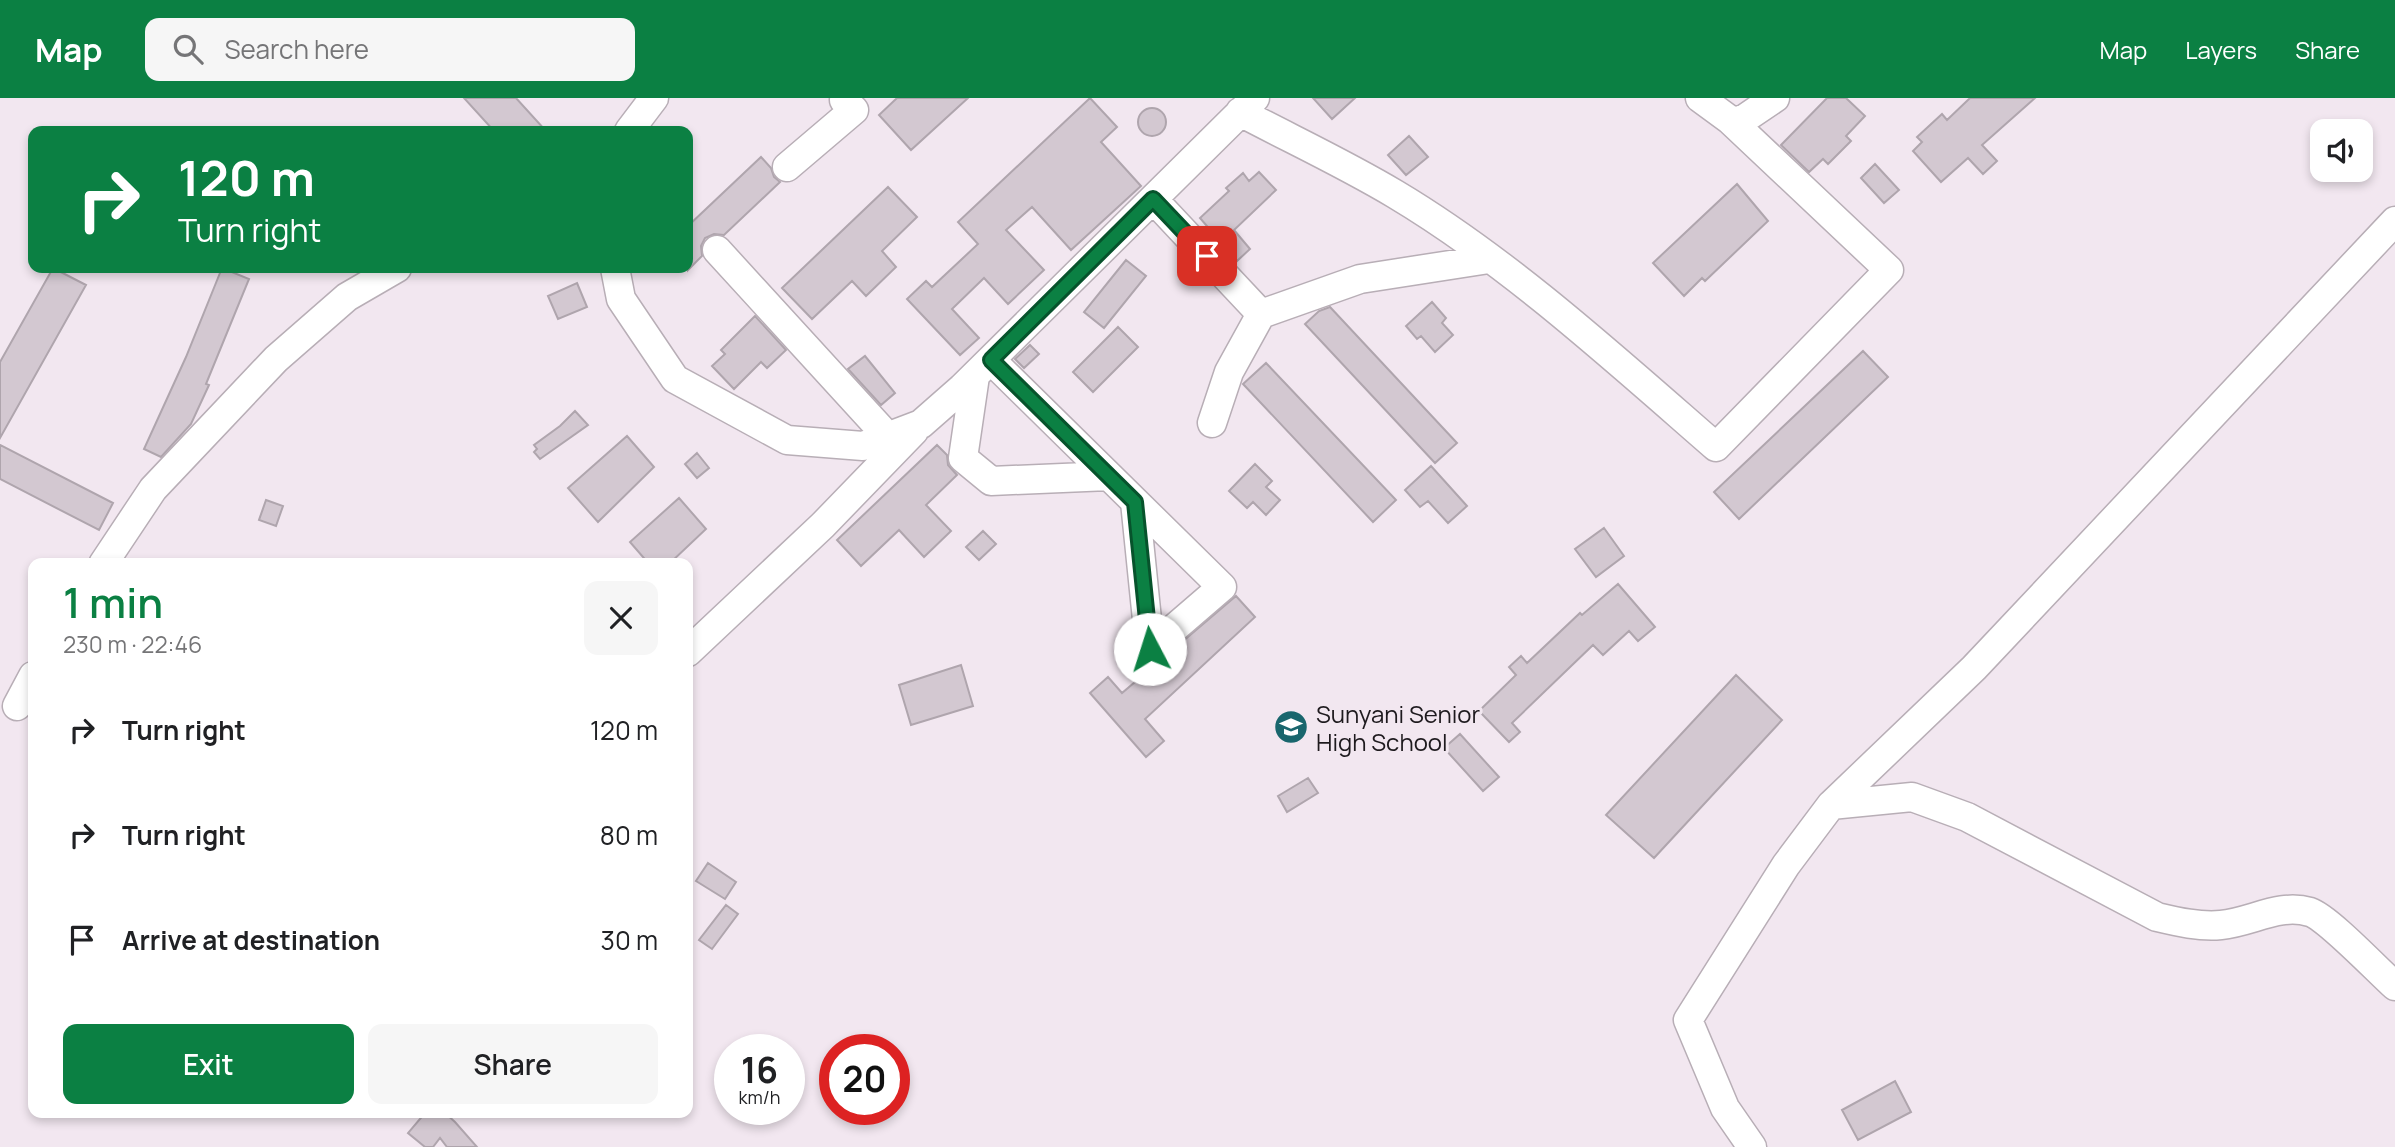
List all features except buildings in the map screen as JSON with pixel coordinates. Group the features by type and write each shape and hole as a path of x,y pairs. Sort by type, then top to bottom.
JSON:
{"street":[{"path":"633,126 654,98"},
{"path":"693,647 822,526 921,424 983,368 1247,105 1394,193 1489,258 1624,367 1716,447 1889,270 1730,120 1700,98"},
{"path":"1730,120 1741,121 1750,117 1775,98"},
{"path":"786,167 854,110 844,99"},
{"path":"1153,199 1261,314"},
{"path":"1752,1147 1725,1108 1688,1020 1786,865 1831,805 1974,668 2395,221"},
{"path":"717,250 888,437"},
{"path":"1212,423 1229,372 1261,314 1360,279 1489,258"},
{"path":"107,558 153,488 276,359 347,297 388,273"},
{"path":"616,273 621,299 675,379 787,440 863,446 921,424"},
{"path":"983,368 963,458 991,481 1109,476"},
{"path":"983,368 1109,476 1222,587 1150,649 1135,502"},
{"path":"17,706 28,685"},
{"path":"1831,805 1912,797 1967,817 2157,917 2186,924 2221,925 2289,908 2313,913 2395,986"}],"place":[{"name":"Sunyani Senior High School","path":"1291,727"}],"route":[{"path":"1150,649 1135,502 991,360 1153,199 1207,256"}]}
